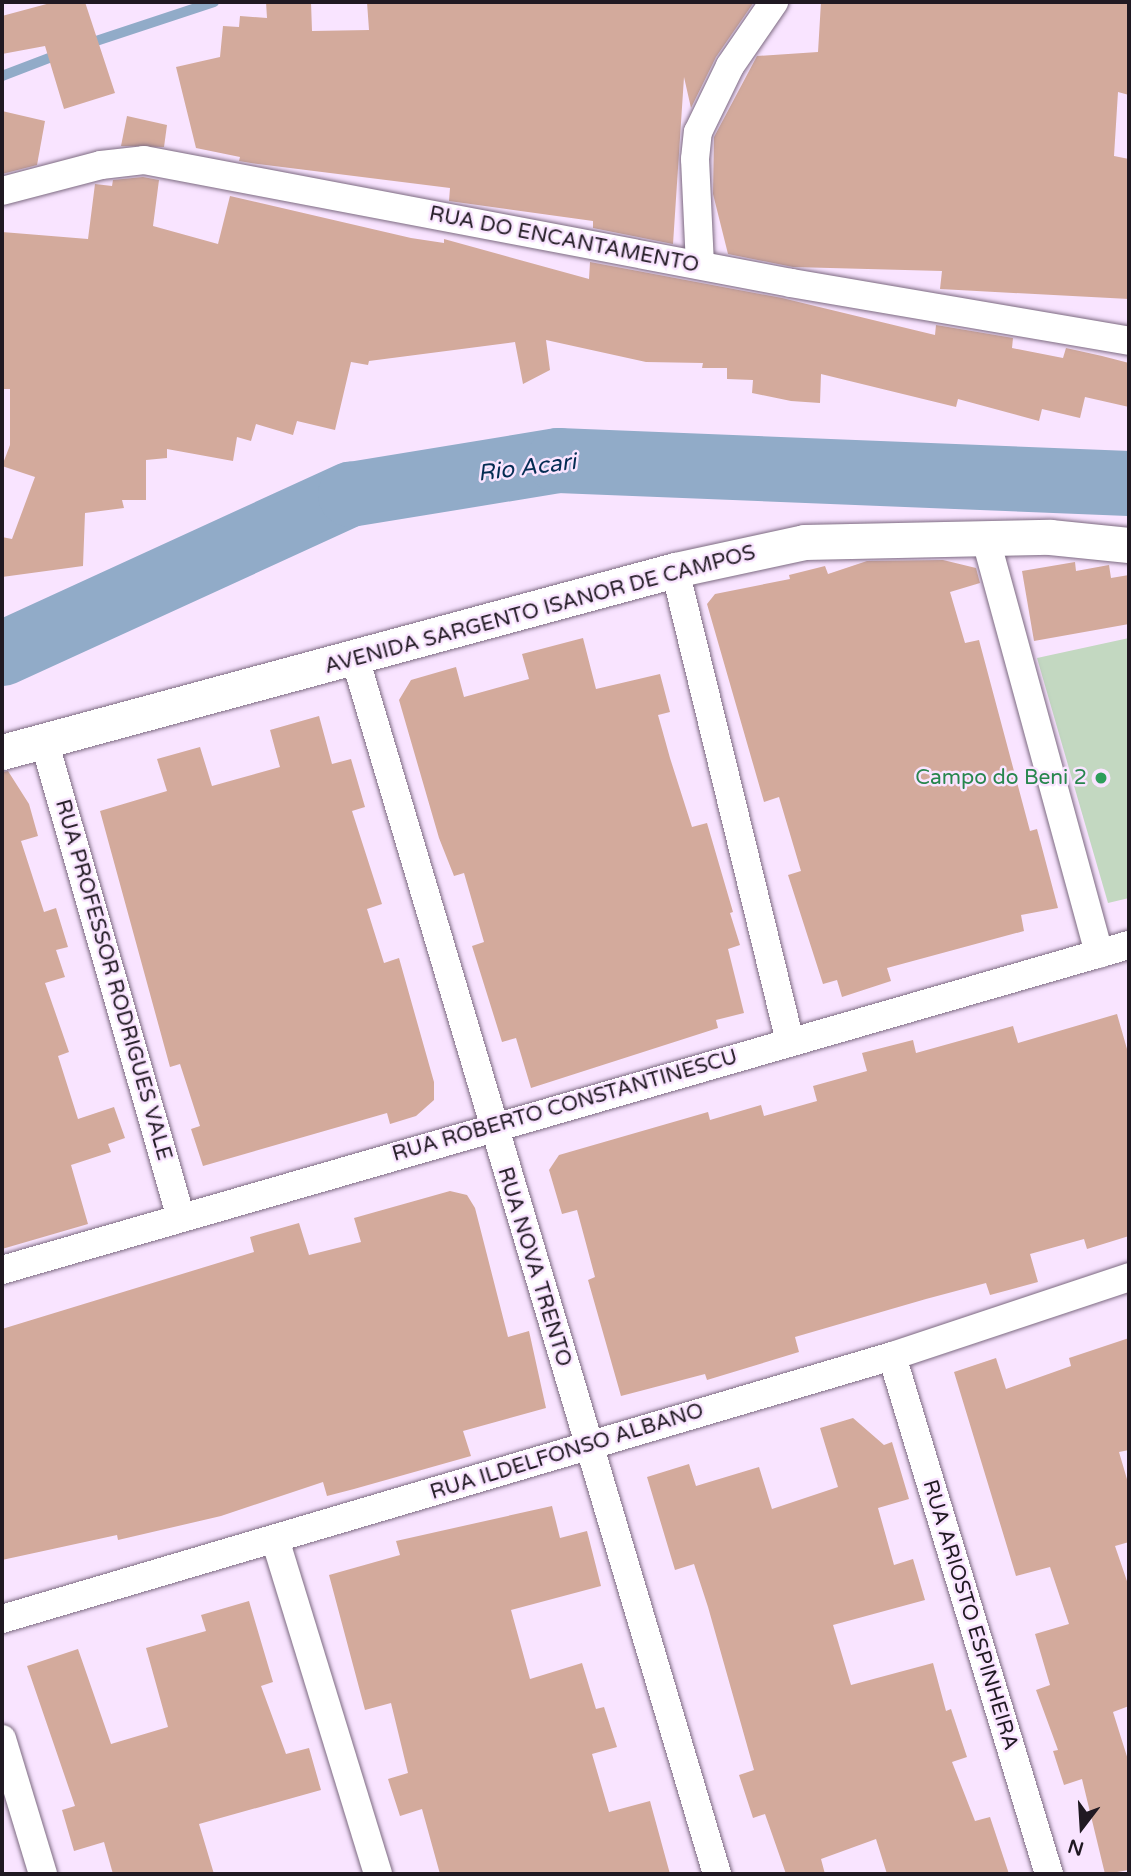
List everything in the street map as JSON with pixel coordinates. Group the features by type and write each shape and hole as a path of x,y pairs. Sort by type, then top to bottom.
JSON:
{"street":[{"path":"699,265 695,159 698,132 730,66 774,2"},
{"name":"RUA DO ENCANTAMENTO","path":"2,191 101,165 144,160 699,265 1129,341"},
{"name":"AVENIDA SARGENTO ISANOR DE CAMPOS","path":"2,752 45,744 675,570 804,542 1050,537 1129,545"},
{"path":"986,540 1098,954"},
{"path":"675,570 790,1041"},
{"name":"RUA NOVA TRENTO","path":"355,658 716,1874"},
{"name":"RUA PROFESSOR RODRIGUES VALE","path":"45,744 181,1217"},
{"name":"RUA ROBERTO CONSTANTINESCU","path":"2,1270 492,1126 1129,945"},
{"name":"RUA ILDELFONSO ALBANO","path":"2,1619 891,1356 1129,1277"},
{"name":"RUA ARIOSTO ESPINHEIRA","path":"891,1356 1049,1874"},
{"path":"275,1539 378,1874"},
{"path":"2,1739 43,1874"}],"green space":[{"name":"Campo do Beni 2","path":"1129,638 1129,898 1108,903 1037,658"}],"building":[{"path":"54,2 85,2 115,93 64,109 45,46 2,54 2,16"},
{"path":"266,2 311,2 312,31 369,30 367,2 754,2 716,57 691,108 684,77 673,244 593,228 593,221 449,201 450,188 251,163 239,161 240,157 196,148 176,67 220,57 223,26 239,27 240,16 267,18"},
{"path":"821,2 1129,2 1129,95 1118,92 1114,156 1129,159 1129,299 940,289 942,271 793,267 728,254 713,194 714,137 757,56 818,52"},
{"path":"2,111 45,121 37,165 2,174"},
{"path":"127,116 167,125 164,147 121,146"},
{"path":"143,177 159,180 153,226 218,244 230,196 411,238 444,243 444,239 589,279 590,262 782,298 935,335 936,325 1013,338 1012,348 1063,358 1066,348 1102,356 1129,363 1129,407 1085,397 1080,418 1042,409 1039,421 958,399 956,407 821,374 820,403 791,401 752,393 753,380 727,379 727,368 702,368 703,363 646,362 546,340 550,370 523,384 515,342 369,361 368,365 351,362 335,430 297,421 293,435 256,424 251,441 237,437 233,461 167,449 167,458 146,460 146,500 122,500 124,508 85,513 83,566 2,577 2,537 12,539 35,477 2,466 10,445 10,389 2,389 2,232 88,239 95,184 112,186 113,180"},
{"path":"943,560 976,568 980,583 950,592 965,643 979,640 1030,831 1037,829 1058,908 1021,915 1024,931 887,968 891,981 842,997 837,980 823,984 788,875 801,871 779,797 764,802 707,604 715,594 790,579 789,575 825,566 828,574 867,561"},
{"path":"1075,562 1076,571 1109,565 1111,578 1129,575 1129,624 1034,641 1022,571"},
{"path":"583,638 596,689 660,674 670,712 658,715 670,758 692,827 707,823 733,912 730,913 740,945 728,949 744,1013 716,1020 718,1028 531,1088 516,1038 502,1042 472,946 484,942 464,873 454,876 439,838 399,700 411,680 456,667 464,697 529,679 522,654"},
{"path":"319,716 332,764 351,759 365,807 352,811 382,904 367,909 384,963 399,958 434,1082 434,1100 416,1116 390,1124 387,1113 203,1166 191,1129 200,1126 180,1064 170,1067 100,811 167,791 157,759 200,747 212,786 280,767 270,730"},
{"path":"8,771 29,804 38,836 21,841 44,912 56,908 68,947 56,950 65,977 45,983 69,1052 58,1056 78,1119 114,1107 125,1138 108,1144 111,1152 71,1165 88,1224 2,1249 2,772"},
{"path":"1117,1014 1129,1056 1129,1236 1087,1249 1084,1239 1030,1254 1038,1282 990,1295 986,1283 926,1299 795,1337 799,1352 707,1380 705,1374 621,1396 588,1280 595,1277 577,1210 562,1214 549,1170 559,1155 708,1112 710,1120 761,1105 764,1116 817,1101 813,1086 867,1071 862,1053 913,1040 916,1053 1013,1026 1018,1043"},
{"path":"450,1191 467,1195 475,1208 508,1337 529,1331 546,1408 463,1431 471,1456 354,1489 327,1496 323,1482 221,1516 118,1540 117,1535 2,1560 2,1329 254,1252 250,1237 299,1223 309,1255 361,1242 354,1218"},
{"path":"1129,1338 1129,1450 1119,1452 1129,1486 1129,1542 1115,1546 1129,1587 1129,1706 1113,1712 1129,1763 1129,1870 1105,1874 1082,1779 1064,1785 1053,1751 1058,1750 1036,1690 1050,1685 1035,1634 1069,1624 1050,1567 1016,1576 954,1372 996,1358 1006,1389 1071,1366 1069,1358"},
{"path":"853,1418 884,1445 892,1442 909,1499 878,1508 894,1565 913,1559 925,1600 833,1625 851,1685 933,1663 946,1711 951,1709 967,1757 952,1762 975,1821 990,1817 1009,1874 887,1874 876,1839 821,1859 825,1874 786,1874 765,1814 753,1818 739,1775 754,1770 708,1607 694,1564 675,1570 647,1477 689,1464 696,1486 759,1467 772,1509 838,1487 820,1428"},
{"path":"552,1506 560,1538 587,1531 601,1586 511,1610 530,1679 582,1663 596,1709 604,1707 617,1747 592,1754 609,1812 650,1801 670,1874 440,1874 422,1809 400,1816 388,1779 408,1773 391,1703 365,1710 329,1575 400,1555 396,1541"},
{"path":"249,1601 273,1682 261,1686 286,1754 309,1748 321,1790 199,1824 214,1874 113,1874 104,1842 74,1851 62,1810 75,1806 27,1666 78,1649 111,1744 168,1727 146,1648 206,1631 201,1615"}],"waterway":[{"path":"84,45 214,2"},
{"path":"2,76 62,53"},
{"name":"Rio Acari","path":"2,653 350,494 558,460 1129,483"}],"place":[{"name":"Campo do Beni 2","path":"1101,778"}]}
